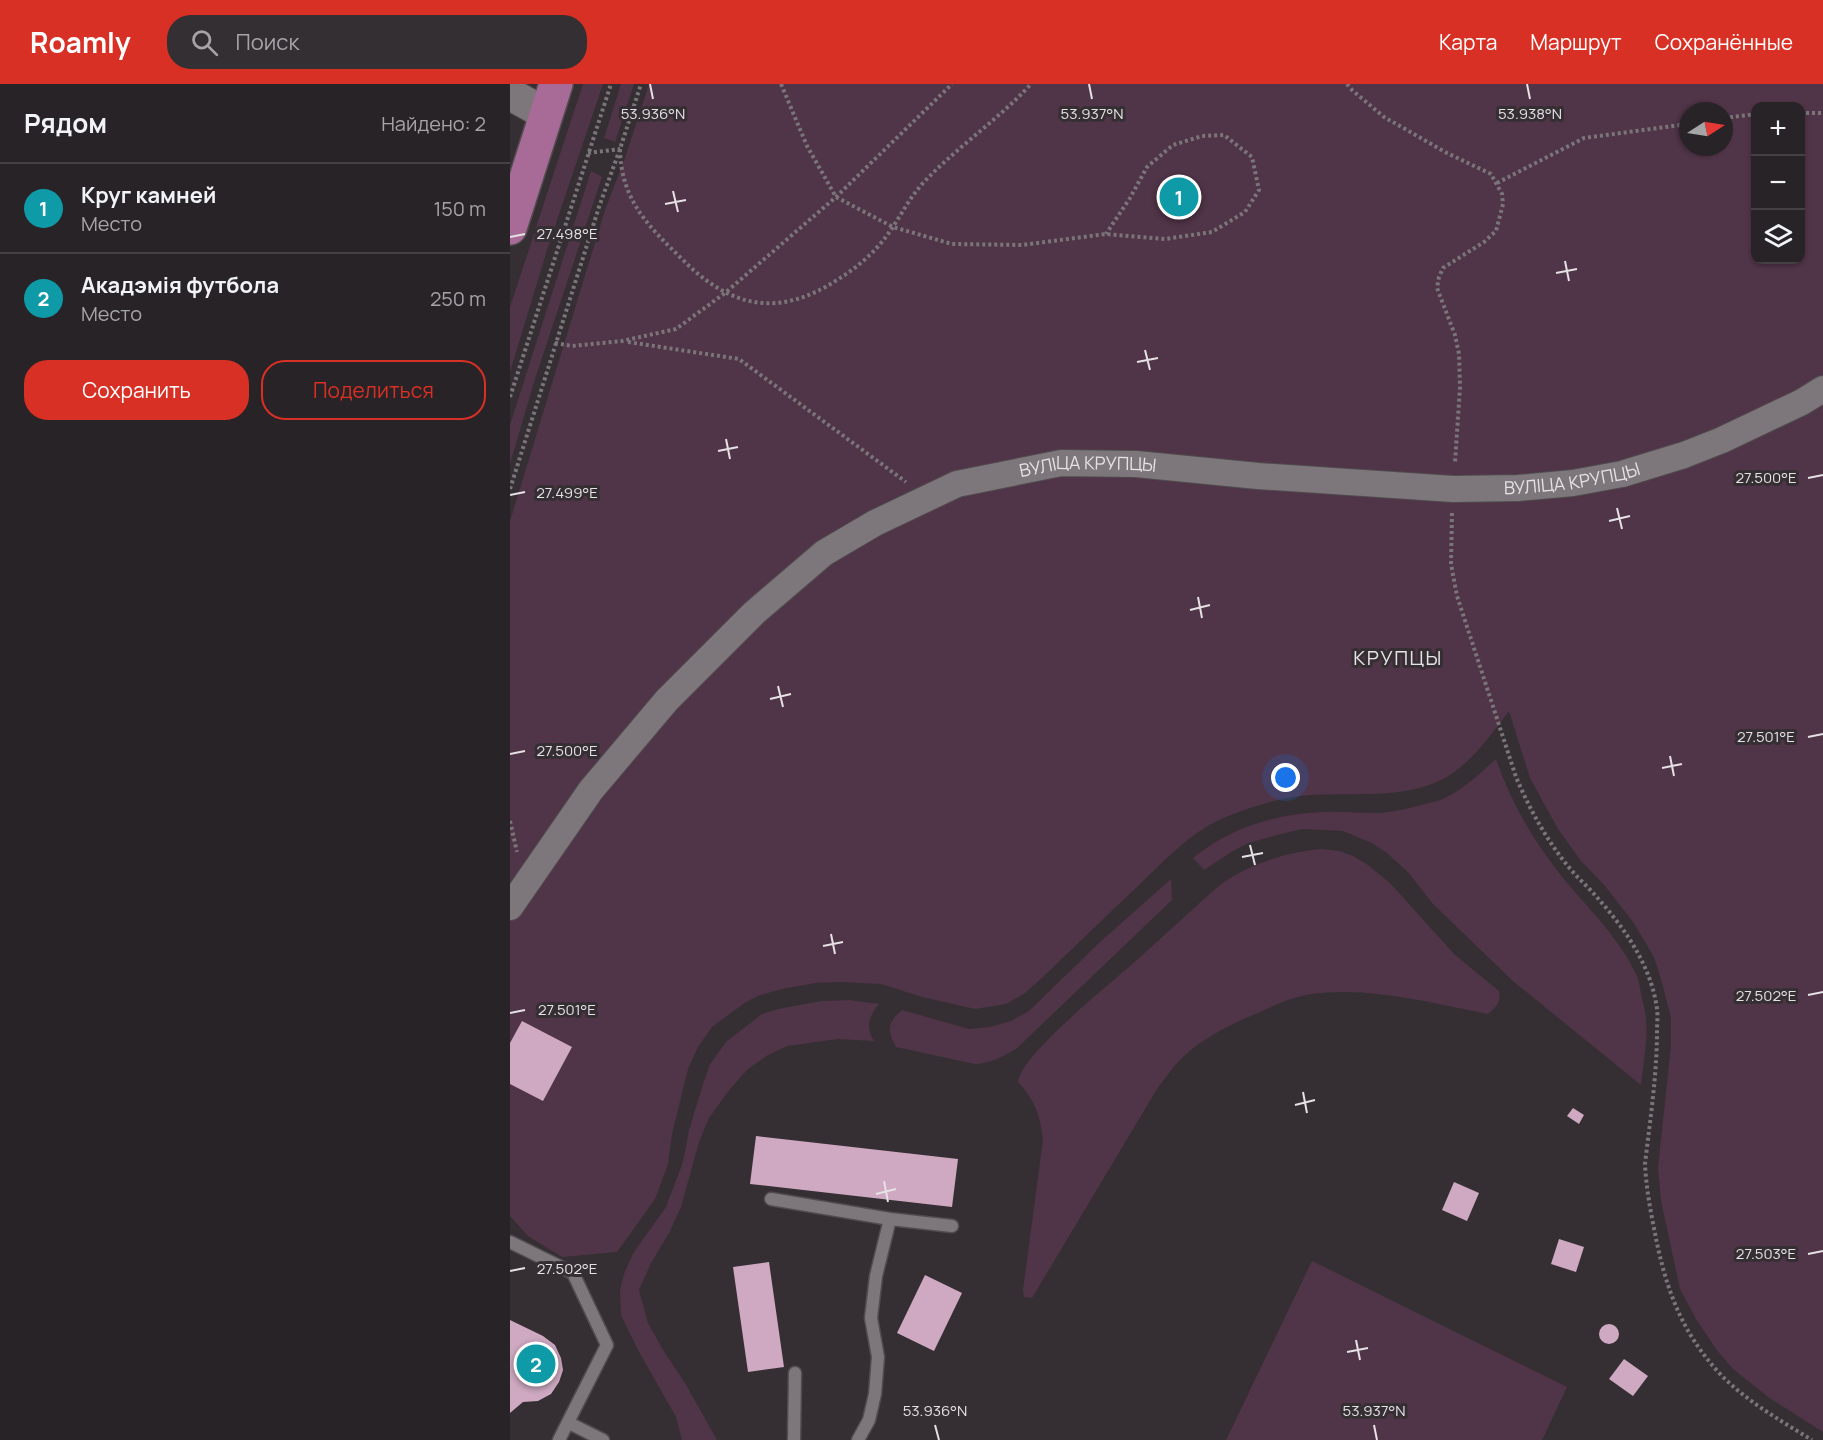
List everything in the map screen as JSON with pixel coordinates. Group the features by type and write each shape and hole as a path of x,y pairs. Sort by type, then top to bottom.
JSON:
{"main road":[{"path":"510,228 551,99"}],"street":[{"path":"510,94 551,99"},
{"name":"ВУЛІЦА КРУПЦЫ","path":"510,907 591,790 667,700 754,613 824,553 875,523 957,484 1061,463 1136,464 1258,476 1454,489 1518,488 1573,483 1622,474 1684,455 1722,440 1802,402 1823,389"}],"lane":[{"path":"771,1199 890,1219 952,1226"},
{"path":"858,1440 869,1420 875,1394 878,1357 872,1318 876,1276 890,1219"},
{"path":"510,1242 573,1273 607,1345 559,1440"},
{"path":"794,1440 795,1373"},
{"path":"569,1423 603,1440"}],"path":[{"path":"510,397 611,84"},
{"path":"510,489 598,207 641,84"},
{"path":"781,84 807,146 836,197 893,227 952,244 1022,245 1106,234 1165,239 1212,231 1245,212 1258,190 1252,156 1224,135 1202,136 1173,145 1147,167 1106,234"},
{"path":"555,343 572,346 622,341 676,329 724,293 836,197 952,84"},
{"path":"620,149 621,167 633,203 661,238 702,278 724,293 757,302 784,304 812,295 858,266 879,245 922,184 1031,84"},
{"path":"1347,84 1384,117 1447,153 1491,174 1502,194 1503,204 1496,231 1484,242 1443,268 1437,288 1455,335 1459,354 1460,387 1451,564 1457,596 1524,797 1547,837 1572,870 1611,914 1633,944 1646,969 1657,1010 1655,1069 1645,1164 1646,1182 1657,1248 1675,1306 1700,1350 1723,1376 1752,1401 1812,1440"},
{"path":"1805,113 1823,113"},
{"path":"1733,117 1751,115"},
{"path":"1497,183 1584,138 1679,125"},
{"path":"588,153 620,149"},
{"path":"622,341 739,359 856,447 928,497"}],"shaded area":[{"path":"583,84 603,84 548,247 510,372 510,307"},
{"path":"621,84 634,84 615,142 604,138"},
{"path":"649,84 1823,84 1823,1432 1768,1397 1732,1368 1696,1319 1680,1289 1661,1201 1658,1168 1671,1045 1671,1018 1663,986 1654,957 1633,922 1605,886 1581,861 1558,829 1530,778 1509,711 1479,749 1462,766 1443,779 1427,786 1391,793 1290,797 1221,819 1197,833 1176,850 1044,976 1025,993 1006,1004 975,1009 922,997 881,984 840,982 786,988 760,995 746,1002 712,1027 698,1047 688,1069 672,1134 668,1164 655,1199 617,1252 562,1257 528,1236 510,1216 510,521 605,210"},
{"path":"591,171 602,177 535,379 510,464 510,425"},
{"path":"1496,759 1516,806 1542,850 1613,937 1637,976 1645,1011 1646,1029 1641,1085 1514,982 1433,904 1408,872 1372,843 1343,831 1304,829 1248,843 1204,870 1193,858 1222,838 1255,824 1289,815 1324,812 1379,813 1438,801 1462,788"},
{"path":"1322,849 1353,856 1390,883 1455,955 1499,991 1499,1001 1496,1007 1488,1014 1397,997 1328,992 1306,995 1283,1002 1209,1037 1174,1066 1157,1089 1032,1298 1024,1297 1023,1290 1043,1140 1036,1108 1018,1082 1023,1070 1034,1054 1070,1018 1220,885 1268,860"},
{"path":"1171,879 1172,900 1016,1049 996,1059 975,1064 896,1047 890,1027 893,1019 902,1010 969,1029 990,1027 1011,1021 1029,1011 1099,943"},
{"path":"849,1000 879,1004 869,1022 874,1041 838,1039 787,1046 768,1055 748,1069 709,1118 699,1142 681,1207 639,1290 648,1323 717,1440 682,1440 676,1417 621,1315 620,1289 625,1271 634,1252 666,1207 683,1162 689,1130 710,1064 727,1041 762,1014 822,1001"},
{"path":"1312,1261 1567,1387 1542,1440 1226,1440"}],"building":[{"path":"522,1021 572,1047 543,1101 510,1084 510,1043"},
{"path":"1573,1108 1584,1115 1579,1124 1567,1116"},
{"path":"756,1136 958,1159 952,1207 750,1184"},
{"path":"1454,1182 1479,1193 1467,1221 1442,1210"},
{"path":"1559,1239 1584,1247 1576,1272 1551,1264"},
{"path":"769,1262 784,1367 748,1372 733,1267"},
{"path":"925,1275 962,1293 934,1351 897,1333"},
{"path":"510,1320 543,1336 555,1345 563,1370 551,1394 538,1401 523,1402 510,1413"},
{"path":"1609,1324 1616,1327 1619,1334 1616,1341 1609,1344 1602,1341 1599,1334 1602,1327"},
{"path":"1624,1359 1648,1376 1633,1396 1609,1379"}],"place":[{"name":"Круг камней","path":"1179,197"},
{"name":"Акадэмія футбола","path":"536,1364"}],"district":[{"name":"КРУПЦЫ","path":"1398,658"}]}
